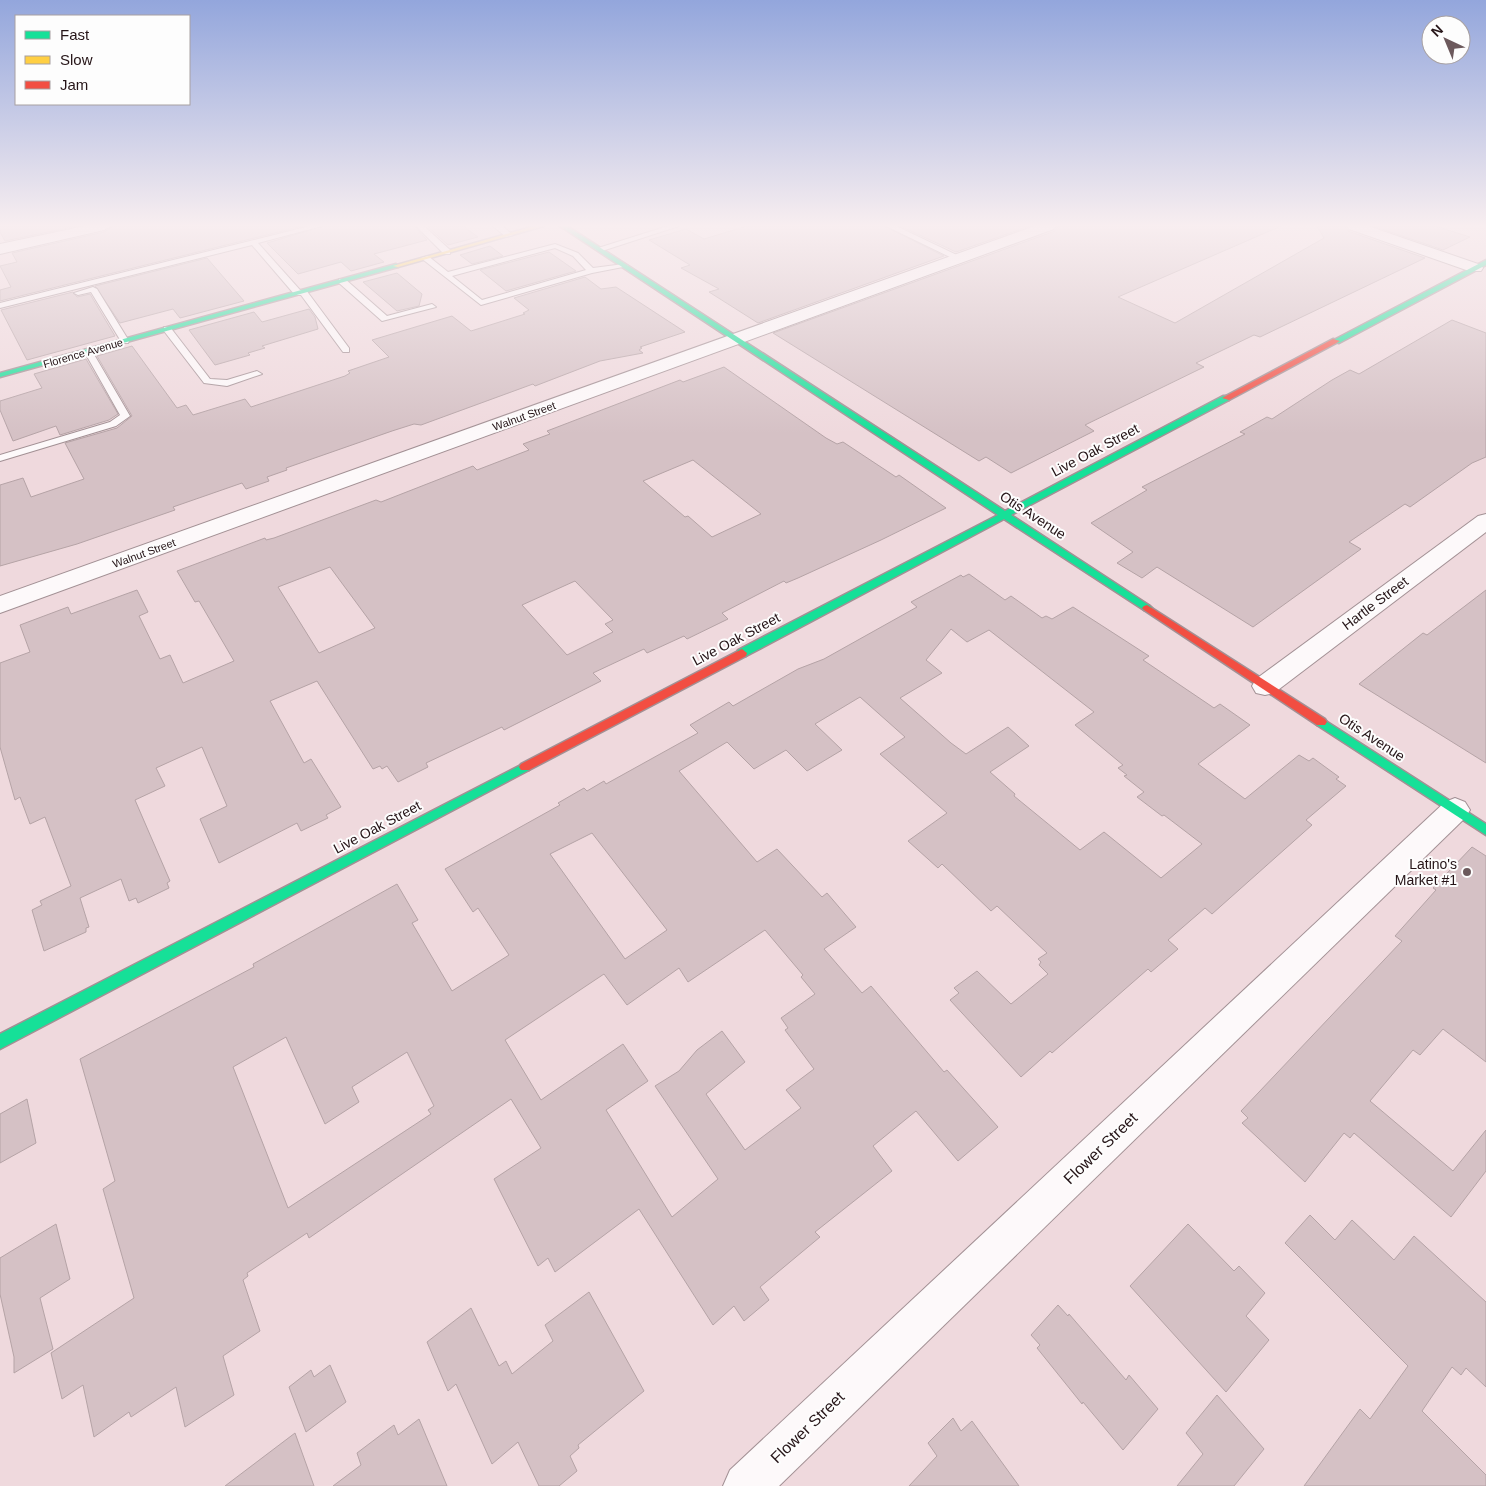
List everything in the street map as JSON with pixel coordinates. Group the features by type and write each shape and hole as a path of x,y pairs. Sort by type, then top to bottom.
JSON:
{"street":[{"name":"Florence Avenue","path":"0,375 288,295"},
{"name":"Otis Avenue","path":"669,295 1486,830"},
{"name":"Walnut Street","path":"0,605 856,295"},
{"name":"Live Oak Street","path":"0,1042 1422,295"},
{"name":"Hartle Street","path":"1265,686 1486,521"},
{"name":"Flower Street","path":"746,1486 1455,810"}],"lane":[{"path":"0,306 42,295"},
{"path":"65,297 71,295"},
{"path":"97,295 125,341"},
{"path":"303,295 346,350"},
{"path":"359,295 386,319 432,307"},
{"path":"471,295 481,303 511,295"},
{"path":"167,329 207,381 226,383 257,374"},
{"path":"0,458 113,424 125,416 88,351"}],"building":[{"path":"0,295 23,295 0,301"},
{"path":"60,295 76,295 77,297 91,295 115,336 27,360 1,310"},
{"path":"101,295 239,295 244,301 180,318 173,309 120,323"},
{"path":"379,295 422,295 419,306 397,311"},
{"path":"523,295 629,295 685,332 640,347 642,348 639,350 643,353 600,361 535,386 533,384 421,425 414,424 392,431 286,468 287,470 267,477 269,481 246,489 242,483 173,507 175,510 77,544 0,566 0,485 23,478 31,497 84,479 65,443 117,428 132,416 97,356 132,346 177,408 186,405 193,415 245,399 251,407 345,376 350,373 348,371 389,357 372,340 452,316 471,331 525,314 523,313 529,310 514,298"},
{"path":"714,295 835,295 758,323"},
{"path":"877,295 1122,295 1118,297 1175,323 1223,295 1347,295 1260,337 1254,335 1196,363 1204,367 1085,425 1094,431 1011,473 986,457 979,461 773,333"},
{"path":"309,309 315,317 318,329 262,346 265,348 248,353 250,355 215,365 189,330 254,312 262,322"},
{"path":"1452,320 1486,333 1486,457 1472,463 1410,507 1405,504 1349,542 1361,549 1253,627 1157,567 1142,578 1117,563 1133,552 1091,523 1147,490 1142,487 1245,434 1240,432 1267,417 1272,419 1332,380 1350,370 1359,374"},
{"path":"86,359 118,414 109,420 60,435 56,426 13,441 0,410 0,401 42,388 34,374"},
{"path":"724,367 826,438 837,444 843,442 896,477 899,475 946,508 798,578 786,583 784,581 722,613 728,619 687,639 684,636 647,653 644,649 593,673 601,681 504,730 502,727 426,763 428,767 398,782 387,766 382,769 380,766 373,769 317,681 270,701 304,763 311,759 341,807 326,815 328,818 301,831 297,823 219,863 200,819 227,806 202,747 156,768 165,786 135,800 170,881 167,883 169,888 138,903 136,898 129,901 121,879 80,898 89,927 86,928 86,932 44,951 32,910 42,905 40,901 71,886 45,817 30,824 20,797 15,800 0,747 0,663 30,652 20,625 68,607 71,614 137,590 148,612 139,616 160,659 170,655 183,683 234,661 199,601 195,602 177,571 265,538 266,540 274,538 376,500 381,502 473,466 477,470 529,450 523,444 550,434 547,431 680,380 683,382","holes":["693,460 761,514 712,537 643,481","330,567 375,628 319,653 278,587","575,581 613,620 605,624 613,632 567,655 522,605"]},
{"path":"969,574 1005,600 1011,596 1042,618 1046,616 1052,619 1073,607 1149,656 1143,660 1214,708 1220,704 1250,725 1198,764 1245,799 1299,755 1309,761 1313,758 1339,777 1336,779 1346,786 1306,820 1312,825 1212,914 1205,908 1168,940 1178,949 1151,972 1148,969 1052,1053 1050,1051 1021,1077 950,1000 959,993 954,988 977,971 1011,1004 1048,974 1039,965 1041,962 1038,959 1047,953 997,906 991,911 942,864 938,868 908,841 947,813 880,754 905,737 860,697 815,724 842,750 807,771 786,750 754,769 727,742 679,771 757,862 777,849 822,897 827,893 856,927 824,949 862,993 871,986 944,1072 947,1070 998,1127 958,1161 916,1111 873,1146 892,1171 815,1232 820,1237 760,1287 769,1300 744,1321 734,1306 713,1325 639,1209 555,1272 548,1258 538,1266 494,1179 541,1148 511,1099 309,1238 307,1233 247,1273 248,1276 243,1280 260,1331 223,1356 234,1395 185,1427 176,1387 131,1417 129,1412 94,1437 83,1385 62,1399 51,1353 134,1298 103,1189 115,1181 80,1059 254,967 253,964 397,884 418,920 412,923 452,991 509,955 478,908 473,912 445,869 560,805 558,803 584,788 587,791 604,781 606,784 698,733 690,725 729,702 733,706 798,669 824,659 917,607 911,602 961,575 963,577","holes":["951,629 967,642 989,630 1094,712 1075,725 1123,765 1118,768 1127,775 1124,776 1144,792 1137,797 1202,844 1161,878 1104,832 1080,850 1014,796 1015,794 990,772 1029,746 1008,727 966,754 900,698 942,673 926,660","592,833 667,930 625,959 550,854","765,930 803,975 801,977 815,994 781,1018 788,1028 785,1030 814,1069 786,1090 801,1108 745,1150 706,1094 745,1062 722,1031 697,1050 679,1071 655,1086 718,1179 672,1217 606,1110 648,1081 623,1044 541,1100 505,1040 604,974 627,1005 679,968 688,982","286,1037 325,1124 359,1102 352,1087 407,1052 434,1106 428,1110 431,1114 288,1208 233,1067"]},
{"path":"1486,590 1486,763 1359,684 1423,633 1427,635"},
{"path":"1472,847 1486,856 1486,1062 1443,1029 1420,1055 1413,1050 1370,1101 1453,1171 1486,1130 1486,1171 1451,1217 1354,1133 1350,1138 1344,1133 1305,1182 1242,1123 1248,1118 1241,1111 1402,941 1395,936 1436,890 1433,888"},
{"path":"27,1099 36,1143 0,1163 0,1114"},
{"path":"1310,1215 1335,1240 1352,1220 1394,1260 1414,1236 1486,1302 1486,1387 1466,1368 1461,1375 1452,1367 1422,1411 1486,1475 1486,1486 1304,1486 1360,1409 1370,1419 1408,1366 1285,1243"},
{"path":"56,1224 70,1279 40,1298 53,1349 14,1373 14,1357 0,1294 0,1258"},
{"path":"1188,1224 1234,1271 1239,1266 1265,1293 1246,1316 1269,1340 1226,1392 1130,1286"},
{"path":"589,1292 644,1391 578,1445 579,1448 570,1456 577,1471 559,1486 539,1486 518,1442 492,1464 456,1384 448,1391 427,1342 471,1308 499,1366 506,1361 512,1374 553,1341 545,1325"},
{"path":"1058,1305 1068,1316 1069,1314 1126,1380 1129,1375 1158,1409 1123,1450 1083,1402 1082,1404 1037,1348 1040,1345 1031,1335"},
{"path":"330,1365 346,1402 306,1432 289,1387 311,1370 314,1377"},
{"path":"1217,1395 1264,1449 1234,1486 1177,1486 1203,1454 1186,1433"},
{"path":"953,1418 961,1431 972,1421 1019,1486 909,1486 937,1456 928,1443"},
{"path":"419,1419 447,1486 333,1486 361,1465 357,1453 394,1425 398,1435"},
{"path":"295,1433 314,1486 225,1486"}],"traffic: fast":[{"path":"0,375 289,295"},
{"path":"669,295 1147,608"},
{"path":"1336,341 1423,295"},
{"path":"742,653 1226,398"},
{"path":"1321,722 1486,830"},
{"path":"0,1042 525,767"}],"traffic: jam":[{"path":"1226,398 1336,341"},
{"path":"1147,608 1321,722"},
{"path":"525,767 742,653"}],"place":[{"name":"Latino's Market #1","path":"1467,872"}]}
